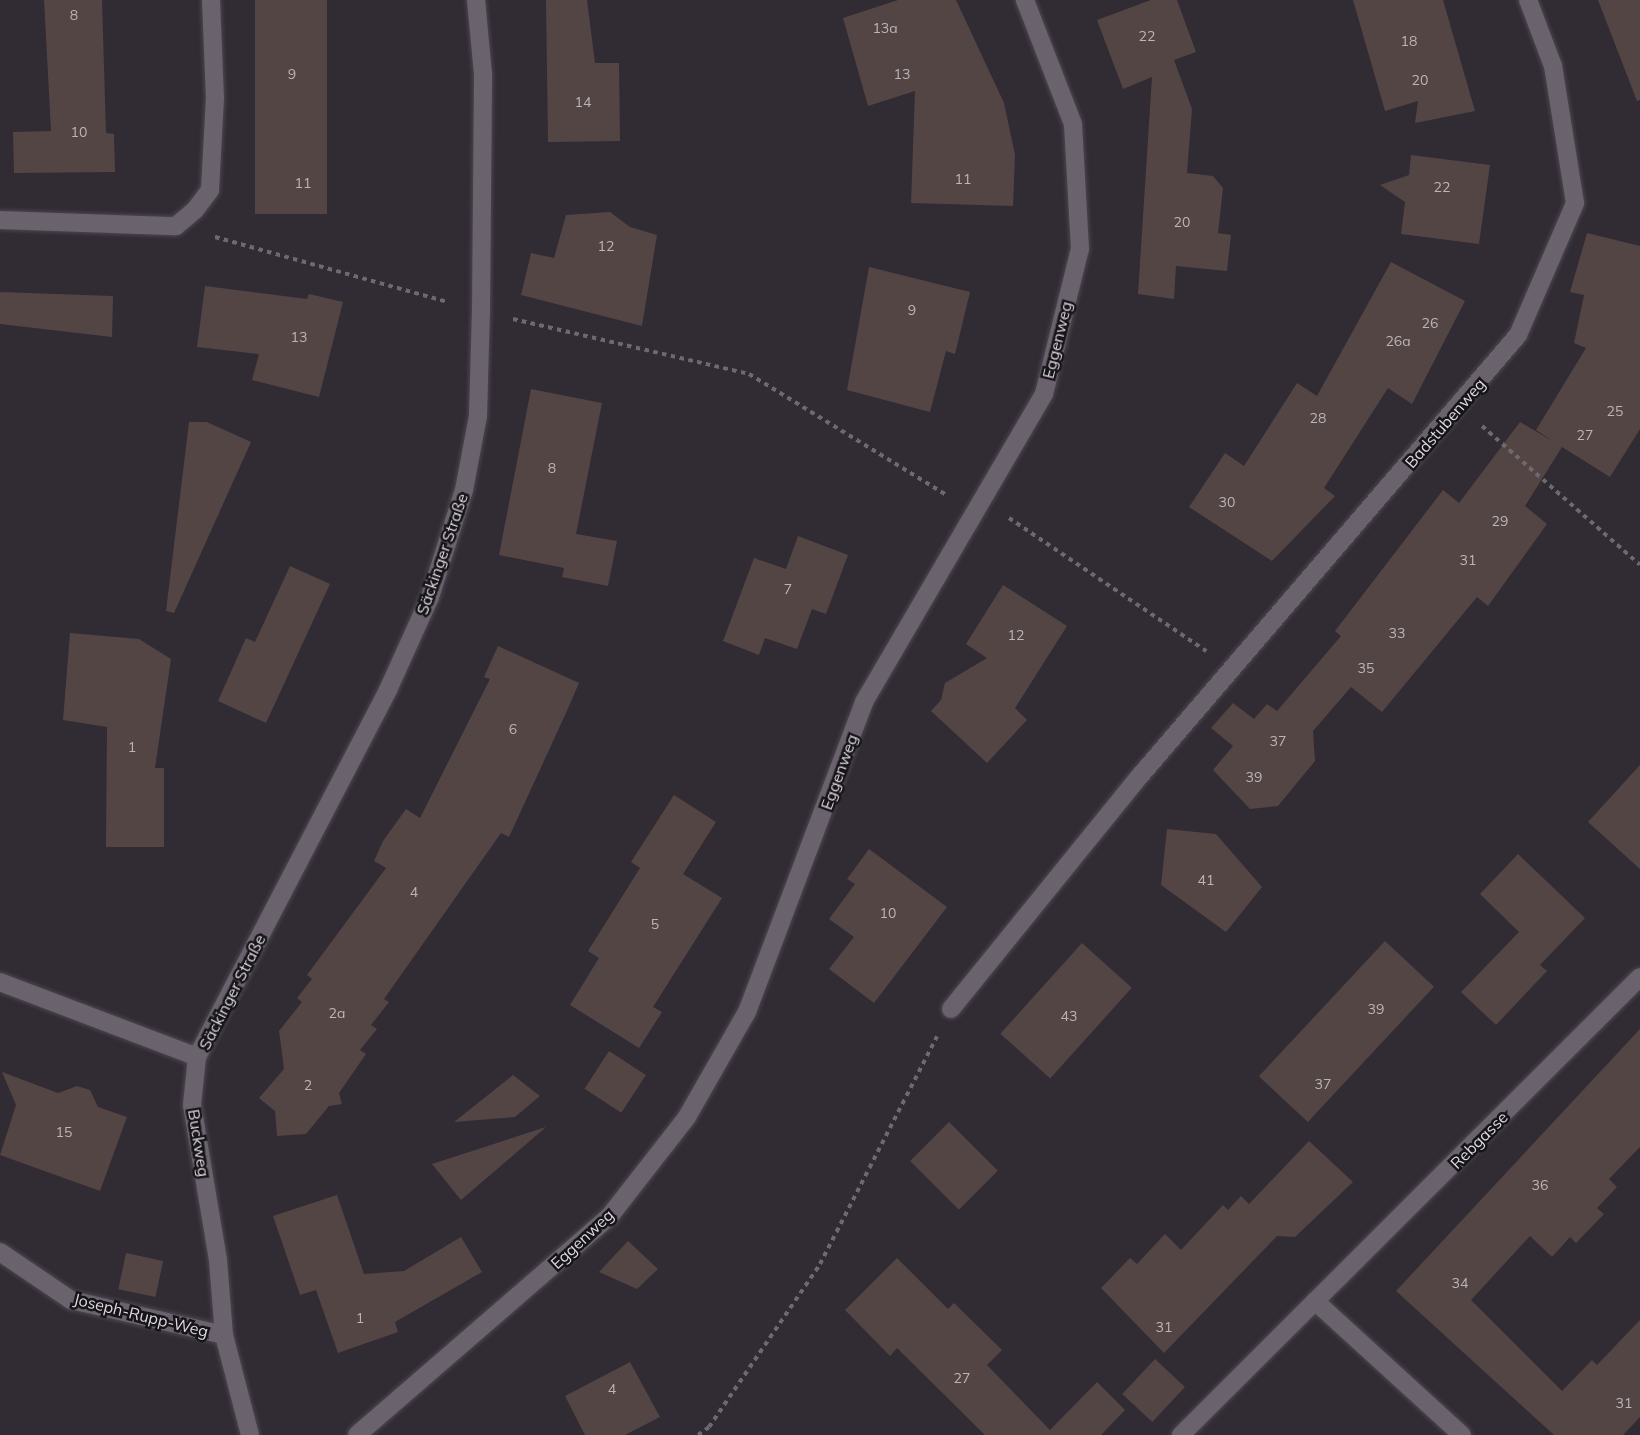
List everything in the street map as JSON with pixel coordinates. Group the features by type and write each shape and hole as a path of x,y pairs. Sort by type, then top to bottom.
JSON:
{"street":[{"path":"0,220 176,226 210,190 215,99 211,0"},
{"name":"Säckinger Straße","path":"197,1057 388,690 430,597 464,490 478,416 481,312 483,74 476,0"},
{"name":"Eggenweg","path":"357,1435 609,1217 687,1117 747,1012 864,702 1044,394 1080,249 1073,124 1025,0"},
{"name":"Badstubenweg","path":"951,1009 1229,667 1461,407 1518,335 1575,203 1553,66 1528,0"},
{"name":"Rebgasse","path":"1181,1435 1640,977"},
{"path":"0,982 197,1057"},
{"name":"Buckweg","path":"197,1057 192,1105 218,1260 224,1335 250,1435"},
{"name":"Joseph-Rupp-Weg","path":"0,1251 71,1300 224,1335"},
{"path":"1315,1301 1462,1435"}],"path":[{"path":"176,226 481,312 749,374 978,506 1229,667"},
{"path":"1461,407 1640,565"},
{"path":"698,1435 709,1427 820,1264 951,1009"}],"building":[{"path":"44,0 102,0 106,133 114,134 115,172 14,173 13,132 51,131"},
{"path":"255,0 327,0 327,214 255,214"},
{"path":"546,0 587,0 595,63 619,63 620,141 548,142"},
{"path":"898,0 956,0 1004,103 1015,155 1013,206 911,203 915,91 868,106 843,18"},
{"path":"1151,0 1177,0 1196,52 1174,60 1192,109 1187,173 1213,176 1223,188 1218,233 1231,235 1227,271 1176,266 1174,299 1138,294 1152,77 1123,89 1097,20"},
{"path":"1353,0 1443,0 1475,111 1415,123 1418,101 1385,111"},
{"path":"1598,0 1640,0 1640,100 1637,101"},
{"path":"1411,155 1490,165 1479,244 1401,234 1405,202 1380,185 1409,175"},
{"path":"610,212 630,227 657,235 642,326 521,295 531,253 554,258 566,215"},
{"path":"1587,233 1640,246 1640,429 1610,477 1562,447 1525,506 1547,524 1488,606 1477,597 1382,712 1351,687 1313,731 1315,761 1278,806 1250,809 1213,770 1233,746 1211,728 1233,703 1254,719 1267,704 1277,711 1341,636 1335,631 1443,490 1459,503 1520,422 1554,442 1536,430 1586,348 1574,343 1584,295 1570,292"},
{"path":"1391,262 1465,301 1412,404 1388,388 1324,488 1335,496 1272,561 1189,507 1225,453 1244,466 1297,383 1317,396"},
{"path":"869,267 970,292 955,354 946,351 930,412 847,390"},
{"path":"205,286 307,299 309,294 343,302 319,397 252,380 259,354 197,347"},
{"path":"0,292 113,296 112,337 0,324"},
{"path":"531,389 602,403 576,534 617,541 608,586 562,577 564,568 499,555"},
{"path":"189,422 207,422 251,442 174,613 166,611"},
{"path":"798,536 848,555 826,614 812,609 797,649 765,638 759,655 723,641 754,558 786,569"},
{"path":"290,566 330,584 266,723 218,701 246,638 255,642"},
{"path":"1003,585 1067,626 1015,708 1027,720 987,763 931,711 941,700 945,683 987,658 966,644"},
{"path":"70,633 139,639 171,659 155,768 164,768 164,847 106,847 107,727 63,720"},
{"path":"498,646 579,683 566,713 509,837 501,833 384,999 389,1002 371,1025 377,1029 360,1050 366,1054 339,1093 342,1104 329,1106 306,1134 277,1136 275,1111 259,1098 284,1069 279,1031 302,1002 297,998 312,979 307,975 386,868 374,861 383,841 406,809 420,818 490,679 484,677"},
{"path":"1640,765 1640,869 1588,822"},
{"path":"674,795 716,822 683,874 722,898 653,1007 662,1012 639,1048 570,1005 599,958 588,951 640,868 631,862"},
{"path":"1167,829 1216,834 1262,887 1226,932 1161,885"},
{"path":"869,849 947,907 874,1003 829,969 854,937 829,919 855,884 847,879"},
{"path":"1518,854 1585,918 1540,965 1547,971 1496,1025 1461,992 1519,932 1480,894"},
{"path":"1385,941 1434,987 1308,1122 1259,1076"},
{"path":"1082,943 1132,988 1050,1078 1000,1034"},
{"path":"1640,1029 1640,1147 1609,1179 1617,1187 1597,1208 1604,1214 1576,1243 1570,1237 1552,1257 1530,1236 1471,1300 1562,1391 1592,1360 1597,1365 1640,1320 1640,1417 1623,1435 1554,1435 1396,1291"},
{"path":"609,1051 646,1075 621,1113 584,1089"},
{"path":"2,1072 58,1093 77,1086 90,1090 98,1107 127,1117 100,1191 0,1155 16,1105"},
{"path":"513,1075 540,1096 515,1117 454,1122"},
{"path":"949,1122 998,1171 959,1210 910,1161"},
{"path":"546,1127 461,1200 432,1164"},
{"path":"1309,1141 1353,1182 1295,1237 1277,1236 1164,1353 1101,1288 1130,1258 1137,1264 1165,1234 1181,1250 1223,1205 1228,1210 1241,1196 1249,1204"},
{"path":"337,1195 364,1274 404,1271 461,1237 482,1272 395,1322 398,1332 338,1353 316,1290 300,1295 273,1216"},
{"path":"628,1241 658,1269 637,1289 599,1272"},
{"path":"126,1253 163,1261 155,1297 118,1289"},
{"path":"897,1258 948,1309 954,1303 1002,1350 987,1365 1050,1430 1097,1382 1125,1410 1101,1435 985,1435 897,1348 890,1356 845,1310"},
{"path":"1155,1359 1185,1387 1152,1422 1122,1394"},
{"path":"630,1362 660,1417 625,1435 585,1435 565,1396"}]}
